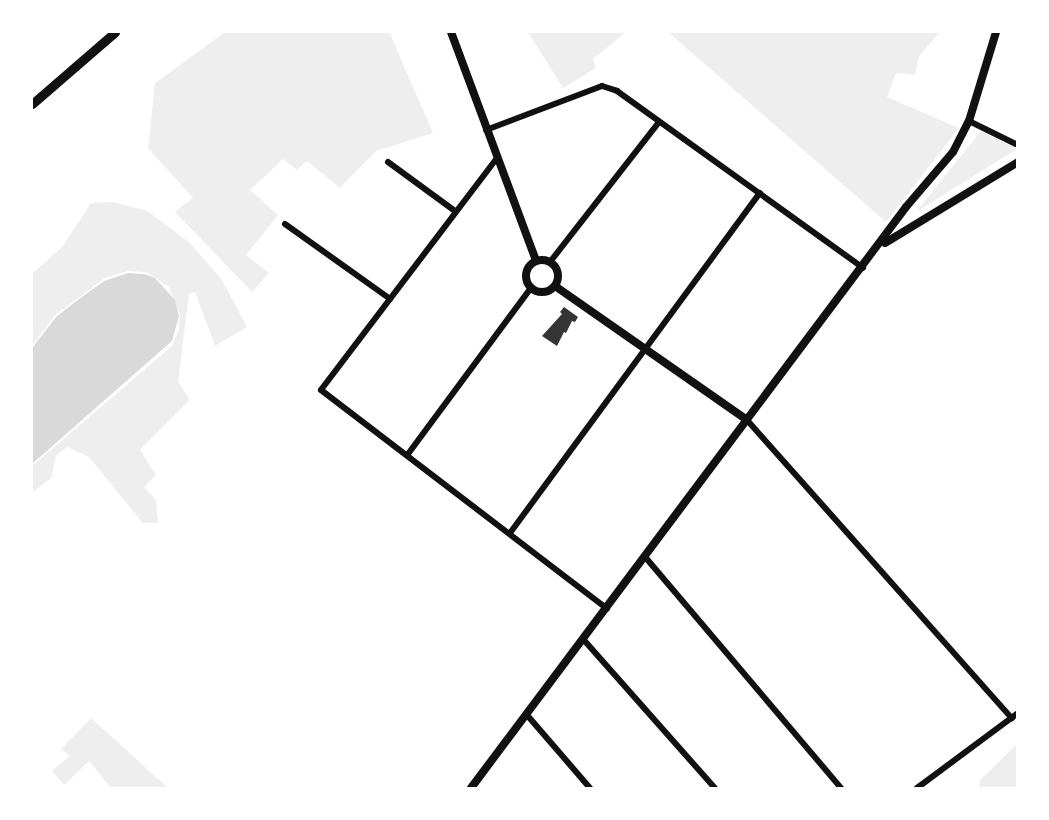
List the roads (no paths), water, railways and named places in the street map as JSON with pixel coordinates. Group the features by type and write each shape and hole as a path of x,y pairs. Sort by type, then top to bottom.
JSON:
{"main road":[{"path":"32,104 116,32"}],"street":[{"path":"451,32 536,261"},
{"path":"471,789 880,246 906,207 953,152 969,121 996,32"},
{"path":"486,130 602,86 617,91 863,268"},
{"path":"969,121 1017,145"},
{"path":"550,262 659,122"},
{"path":"497,158 321,390 607,609"},
{"path":"388,162 455,211"},
{"path":"880,246 1017,162"},
{"path":"510,533 760,193"},
{"path":"906,207 916,222"},
{"path":"285,224 390,299"},
{"path":"531,288 548,292 555,286 558,278 556,269 550,262 536,261"},
{"path":"531,288 526,273 536,261"},
{"path":"555,286 747,420 1015,716 917,789"},
{"path":"408,454 531,288"},
{"path":"646,558 841,789"},
{"path":"583,639 715,789"},
{"path":"527,715 590,789"}]}
